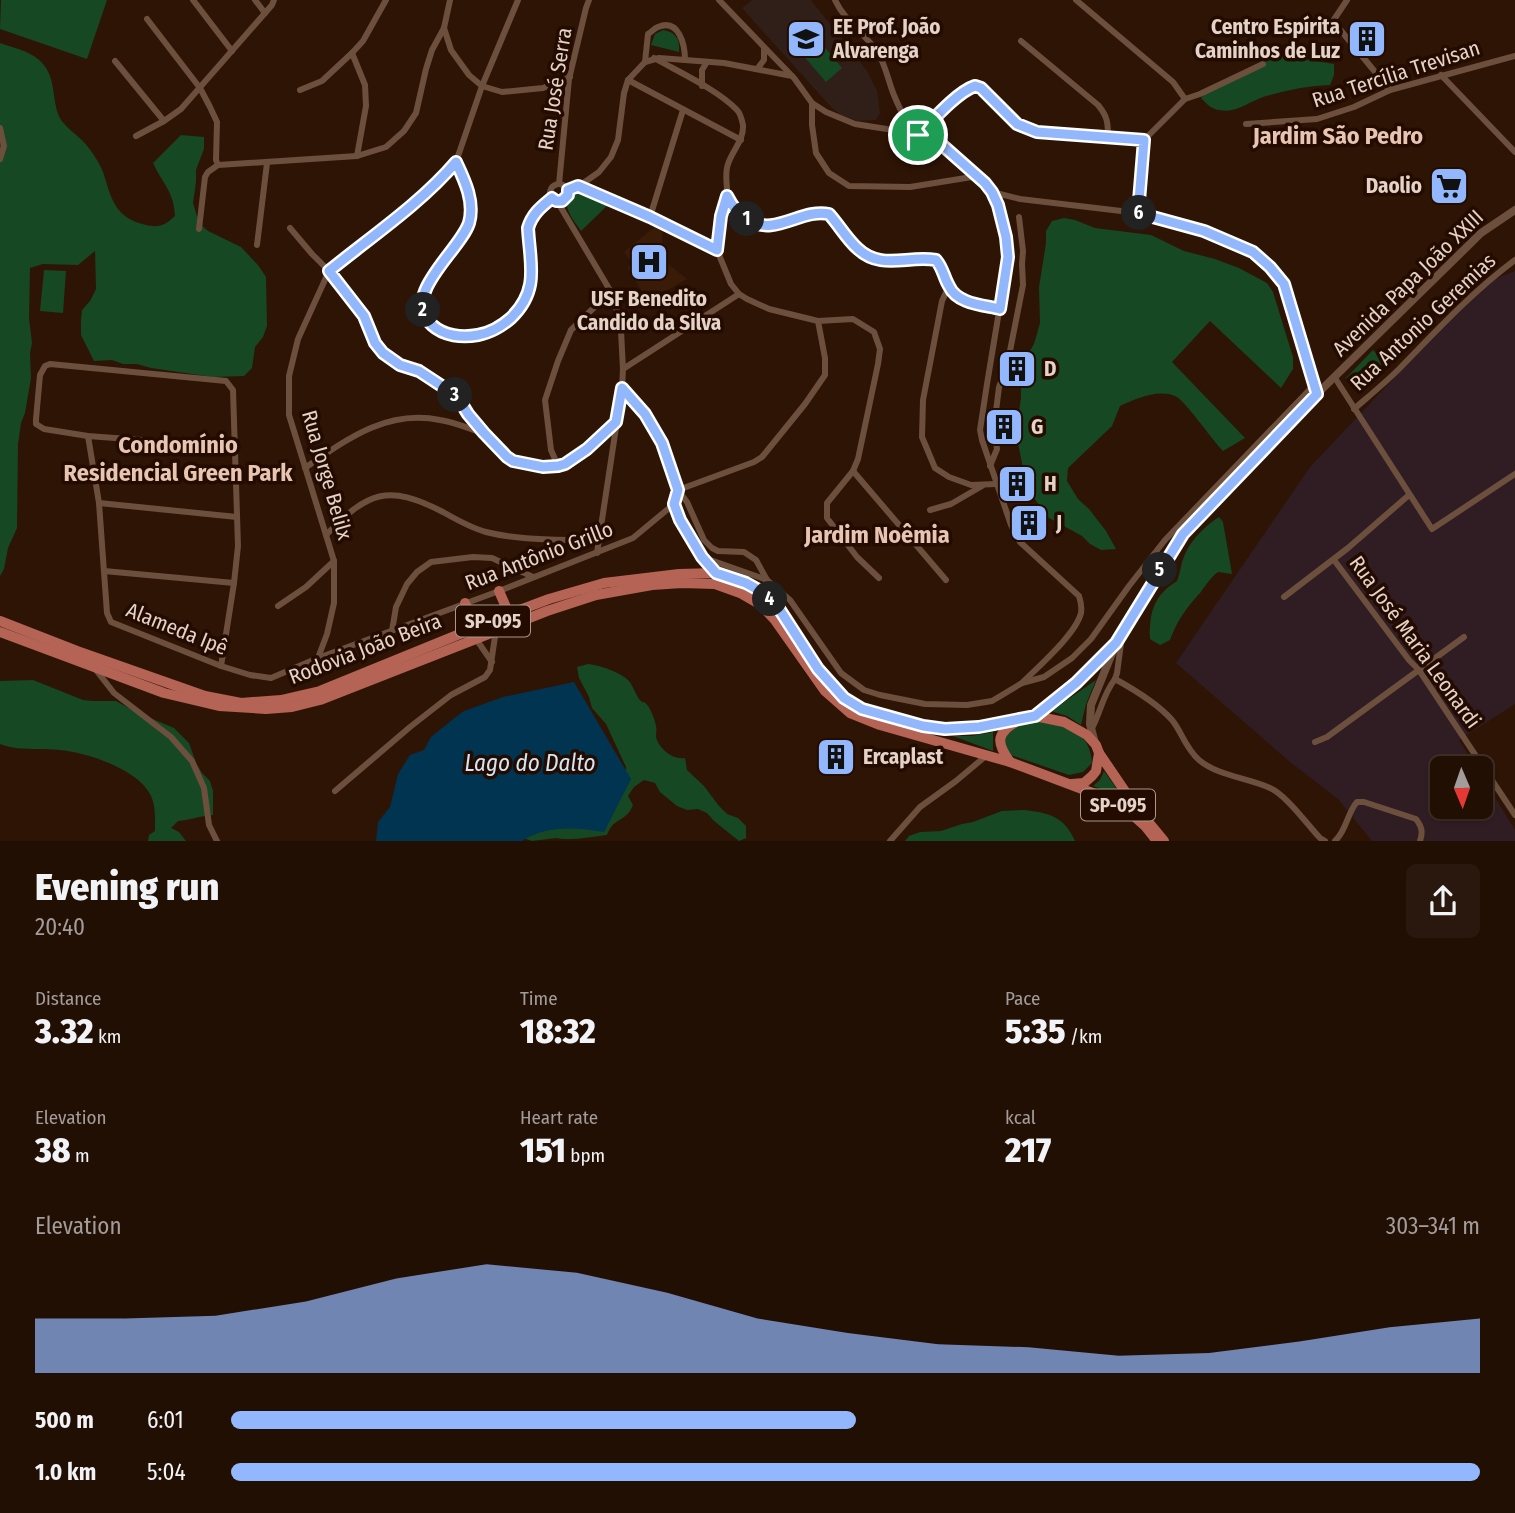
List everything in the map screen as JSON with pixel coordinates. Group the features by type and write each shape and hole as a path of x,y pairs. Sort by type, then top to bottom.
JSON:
{"main road":[{"name":"Avenida Papa João XXIII","path":"1035,716 1076,683 1116,643 1183,534 1317,394 1481,233 1515,209"},
{"name":"Rodovia João Beira","path":"0,632 194,701 229,707 292,707 320,700 476,633 509,614 549,599 604,583 679,574 716,573 746,583 776,604 818,669 844,698 862,709 923,726 945,729 979,727 1035,716 1064,722 1087,735 1135,806 1164,841"},
{"name":"Rodovia João Beira","path":"0,621 205,696 240,703 281,701 320,691 476,633 496,630 596,595 652,585 715,584 740,593 761,605 775,620 825,691 850,713 880,725 1010,762 1068,784"},
{"path":"499,591 509,614"},
{"path":"465,603 476,633"},
{"name":"Avenida Papa João XXIII","path":"1097,749 1091,731 1091,705 1116,643"},
{"path":"1010,762 1001,749 1001,734 1023,718"},
{"path":"1068,784 1084,783 1092,776 1096,771 1097,749"},
{"name":"SP-095","path":"1068,784 1125,808 1157,841"}],"street":[{"path":"193,0 232,51"},
{"path":"255,0 265,13"},
{"path":"136,136 181,110 274,0"},
{"path":"300,90 322,81 352,53 363,41 386,0"},
{"path":"199,229 205,177 218,165 357,156 386,147 404,131 416,113 429,60 444,28 450,0"},
{"name":"Rua Jorge Belilx","path":"318,658 334,603 334,561 289,415 289,376 298,339 329,271 416,201 456,162 482,86 518,0"},
{"name":"Rua José Serra","path":"559,184 570,77 589,0"},
{"path":"702,557 767,580 790,600 841,673 864,690 925,704 967,705 992,701 1022,683 1078,622 1082,609 1079,596 1020,542 996,484 980,430 1008,257 1006,237 992,192 941,144 915,134 839,119 812,103 792,76 719,0"},
{"path":"835,0 839,9 878,53 891,89 915,134"},
{"path":"1076,0 1173,82 1185,99"},
{"path":"1347,0 1333,21 1390,90"},
{"path":"147,19 200,88 216,122 218,165"},
{"path":"645,62 648,34 659,26 677,29 684,47 685,60"},
{"path":"444,28 451,50 469,75 482,86 502,92 543,88 570,77"},
{"path":"1021,41 1098,105 1105,113 1108,139"},
{"path":"757,69 764,60 764,48"},
{"path":"352,53 365,85 366,106 357,156"},
{"path":"1512,56 1515,65"},
{"name":"Rua Tercília Trevisan","path":"1246,124 1317,120 1390,90 1512,56"},
{"path":"568,190 599,172 611,157 618,140 628,80 645,62 654,58 707,62 792,76"},
{"path":"654,58 739,111 743,126 741,140 727,165 727,196 721,216 717,250 729,280 739,294 769,310 818,321 853,318 874,332 880,349 858,459 853,471 827,503 827,518 857,557 879,578"},
{"path":"115,61 164,121"},
{"path":"702,86 702,70 707,62"},
{"path":"1138,213 1144,140 1185,99 1263,64"},
{"path":"1441,75 1515,152"},
{"path":"628,80 741,140"},
{"path":"915,134 975,86 981,88 1017,124 1037,132 1144,140"},
{"path":"812,103 816,153 829,173 849,186 910,187 978,176"},
{"path":"650,217 683,110"},
{"path":"0,128 4,146 0,159"},
{"path":"456,162 466,183 471,207 469,223 462,237 436,269 426,288 423,307 430,323 440,331 461,337 481,335 504,324 518,311 528,297 532,279 528,228 530,220 535,212 554,199 565,200 568,190"},
{"path":"257,245 267,163"},
{"path":"568,190 559,184 552,189 554,199 611,291 621,331 622,388 597,553"},
{"path":"578,186 717,250"},
{"path":"992,192 1020,199 1138,213 1204,231 1253,252 1284,284 1317,394"},
{"path":"727,196 733,209 755,224 769,226 812,213 829,214 856,247 867,256 880,261 936,260 954,295 1000,309"},
{"path":"998,205 1020,199"},
{"path":"990,466 997,449 993,427 997,398 1007,366 1023,285 1019,217"},
{"path":"290,228 329,271 364,316 375,343 383,353 400,365 419,371 457,396 484,433 513,461 543,467 565,464 587,449 616,422"},
{"name":"Rua Antonio Geremias","path":"1354,410 1397,371 1454,311 1515,260"},
{"path":"949,286 942,301 923,400 922,437 935,468 949,477 971,485 996,484"},
{"path":"558,466 551,450 545,400 571,330 611,291"},
{"path":"623,369 739,294"},
{"path":"678,490 762,457 825,375 825,358 818,321"},
{"path":"221,666 238,546 235,447 233,390 230,385 226,381 50,364 45,366 40,375 36,424 44,429 88,436 235,447"},
{"path":"1335,378 1432,529 1515,474"},
{"path":"1022,683 1044,677 1072,658 1091,639 1165,540 1314,385"},
{"path":"622,388 645,414 662,443 678,490 687,502 704,540 718,551 744,552 756,560 776,604"},
{"path":"306,468 343,442 382,422 419,417 442,420 484,433"},
{"name":"Alameda Ipê","path":"88,436 99,503 107,613 111,622 250,675"},
{"path":"853,471 946,580"},
{"path":"930,510 951,504 983,485"},
{"path":"678,490 674,504 680,520 702,557 716,573"},
{"path":"326,536 362,504 380,495 397,494 432,507 475,529 500,536 598,541"},
{"path":"1284,597 1334,560 1409,495"},
{"path":"99,503 237,517"},
{"name":"Rua Antônio Grillo","path":"250,675 271,678 597,553 634,538 674,504"},
{"path":"392,631 396,607 407,584 416,572 431,562 473,557 492,558 533,577"},
{"name":"Rua José Maria Leonardi","path":"1334,560 1419,670 1515,815"},
{"path":"278,606 306,587 334,561"},
{"path":"104,571 234,583"},
{"path":"335,791 451,695 485,677 491,670 496,630"},
{"path":"476,633 492,662"},
{"path":"1091,731 1099,716 1104,694 1115,679 1123,633"},
{"path":"1315,742 1327,737 1464,636"},
{"path":"93,666 114,693 171,737 192,761 204,788 209,825 217,841"},
{"path":"1115,679 1153,703 1174,722 1184,743 1200,761 1226,774 1279,793 1325,841"},
{"path":"890,841 920,807 987,755"},
{"path":"1335,841 1342,834 1353,806 1357,802 1364,802 1416,819 1423,833 1420,841"}],"shaded area":[{"name":"EE Prof. João Alvarenga","path":"752,0 811,0 867,71 877,91 880,113 876,120 857,121 832,108 742,8"},
{"name":"USF Benedito Candido da Silva","path":"657,225 662,229 663,260 687,279 648,301 627,267 633,264 624,252"},
{"path":"1515,271 1515,704 1459,740 1469,756 1430,756 1430,819 1493,819 1493,794 1515,830 1515,841 1372,841 1338,799 1290,762 1176,663 1310,467 1460,308 1493,280"}],"green space":[{"path":"1,0 107,0 87,59 0,29"},
{"path":"663,30 676,37 679,52 651,45 655,34"},
{"path":"818,39 842,68 826,82 801,53"},
{"path":"0,43 32,55 46,68 61,120 85,143 95,157 117,207 136,222 159,226 175,216 170,194 153,163 181,135 204,137 204,149 196,170 193,203 199,223 208,231 241,247 266,277 267,326 255,347 252,368 244,376 213,377 123,364 112,360 94,361 81,335 81,320 82,310 96,289 95,251 78,265 43,264 30,268 31,378 18,444 17,528 0,576"},
{"path":"1280,49 1286,56 1334,64 1330,85 1305,87 1266,96 1225,111 1214,109 1201,98 1219,84"},
{"path":"580,190 609,204 581,231 567,206 572,191"},
{"path":"1064,218 1095,228 1151,235 1184,251 1239,268 1267,283 1273,292 1293,357 1293,369 1281,388 1210,321 1172,362 1245,438 1223,451 1175,396 1154,394 1120,406 1112,426 1068,468 1067,481 1078,499 1106,531 1116,549 1101,550 1049,518 1034,498 1025,478 1018,443 1021,385 1028,354 1040,323 1039,287 1046,231 1052,221"},
{"path":"44,270 66,271 63,313 40,311"},
{"path":"1373,350 1384,362 1357,389 1346,378"},
{"path":"1219,517 1223,522 1232,574 1218,572 1182,615 1170,640 1160,645 1150,639 1154,605 1163,592 1177,581 1184,555 1192,542 1204,528"},
{"path":"588,664 609,669 628,680 654,718 660,746 671,755 685,758 687,770 719,806 746,826 746,838 739,841 707,813 677,806 660,792 655,783 644,780 634,787 628,796 633,805 630,811 613,825 607,835 532,841 523,838 625,778 626,767 606,724 592,708 579,678 577,667"},
{"path":"33,680 83,700 116,701 174,728 189,743 196,763 210,781 213,791 213,815 178,821 171,828 179,832 186,841 148,841 149,835 155,831 155,812 150,794 134,777 110,763 83,754 51,749 15,748 0,744 0,681"},
{"path":"1096,680 1081,725 1067,716 1051,711"},
{"path":"1041,719 1068,727 1082,737 1087,744 1092,763 1083,772 1069,775 1011,755 1004,744 1004,732 1012,724"},
{"path":"993,732 993,751 953,736 971,736"},
{"path":"1104,771 1126,802 1093,786"},
{"path":"1024,810 1055,817 1066,826 1075,841 905,841 909,836 920,832 941,831 1002,811"}],"water":[{"name":"Lago do Dalto","path":"574,682 631,779 604,832 583,829 551,830 522,841 376,841 378,822 390,807 398,774 410,755 424,750 431,737 452,720 464,711 503,697"}],"place":[{"name":"EE Prof. João Alvarenga","path":"806,39"},
{"name":"Centro Espírita Caminhos de Luz","path":"1367,39"},
{"name":"Daolio","path":"1449,186"},
{"name":"USF Benedito Candido da Silva","path":"649,262"},
{"name":"D","path":"1017,369"},
{"name":"G","path":"1004,427"},
{"name":"H","path":"1017,484"},
{"name":"J","path":"1029,523"},
{"name":"Ercaplast","path":"836,757"}],"district":[{"name":"Jardim São Pedro","path":"1338,136"},
{"name":"Condomínio Residencial Green Park","path":"178,459"},
{"name":"Jardim Noêmia","path":"877,535"}],"route":[{"path":"975,86 981,88 1017,124 1037,132 1144,140 1138,213 1204,231 1253,252 1270,267 1284,284 1317,394 1183,534 1116,643 1076,683 1035,716 979,727 945,729 923,726 853,705 818,669 776,604 746,583 716,573 702,557 680,520 674,504 678,490 662,443 645,414 622,388 616,422 587,449 565,464 543,467 513,461 484,433 457,396 419,371 400,365 383,353 375,343 364,316 329,271 416,201 456,162 466,183 471,207 469,223 462,237 436,269 426,288 423,307 430,323 440,331 461,337 481,335 504,324 518,311 528,297 532,279 528,228 530,220 535,212 552,198 556,201 565,200 568,190 578,186 717,250 721,216 727,196 733,209 755,224 769,226 812,213 829,214 856,247 873,260 936,260 954,295 1000,309 1008,257 1006,237 992,192 941,144 918,135 968,89 975,86"}]}
